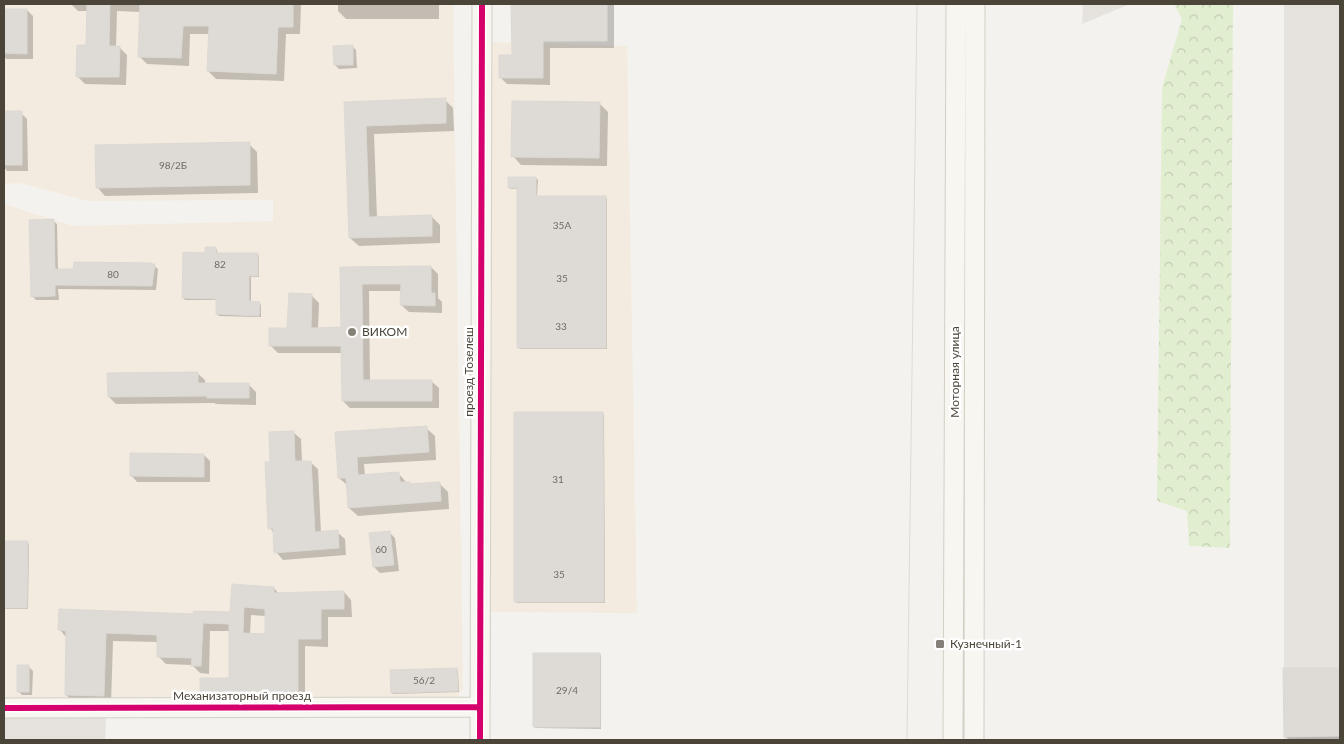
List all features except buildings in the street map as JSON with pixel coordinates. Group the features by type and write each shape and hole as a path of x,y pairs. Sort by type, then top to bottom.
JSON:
{"main road":[{"name":"проезд Тозелеш","path":"480,740 482,4"},
{"name":"Моторная улица","path":"954,740 956,4"},
{"name":"Моторная улица","path":"974,740 975,4"},
{"path":"955,304 974,304"},
{"name":"Механизаторный проезд","path":"4,708 480,707"}],"shaded area":[{"path":"4,4 453,4 463,688 458,696 448,700 4,700 4,204 73,226 273,221 273,200 88,201 20,183 4,184"},
{"path":"1083,4 1130,4 1082,24"},
{"path":"1284,4 1340,4 1340,740 1284,740"},
{"path":"489,42 627,46 637,613 489,612"},
{"path":"4,718 106,718 105,740 4,740"}],"green space":[{"path":"1174,4 1233,4 1230,548 1189,546 1187,511 1157,501 1162,88 1182,19"}],"tram line":[{"path":"907,740 917,4"}],"cycle path":[{"path":"480,740 482,4"},
{"path":"4,708 480,707"}],"place":[{"name":"ВИКОМ","path":"352,332"},
{"name":"Кузнечный-1","path":"940,644"}]}
